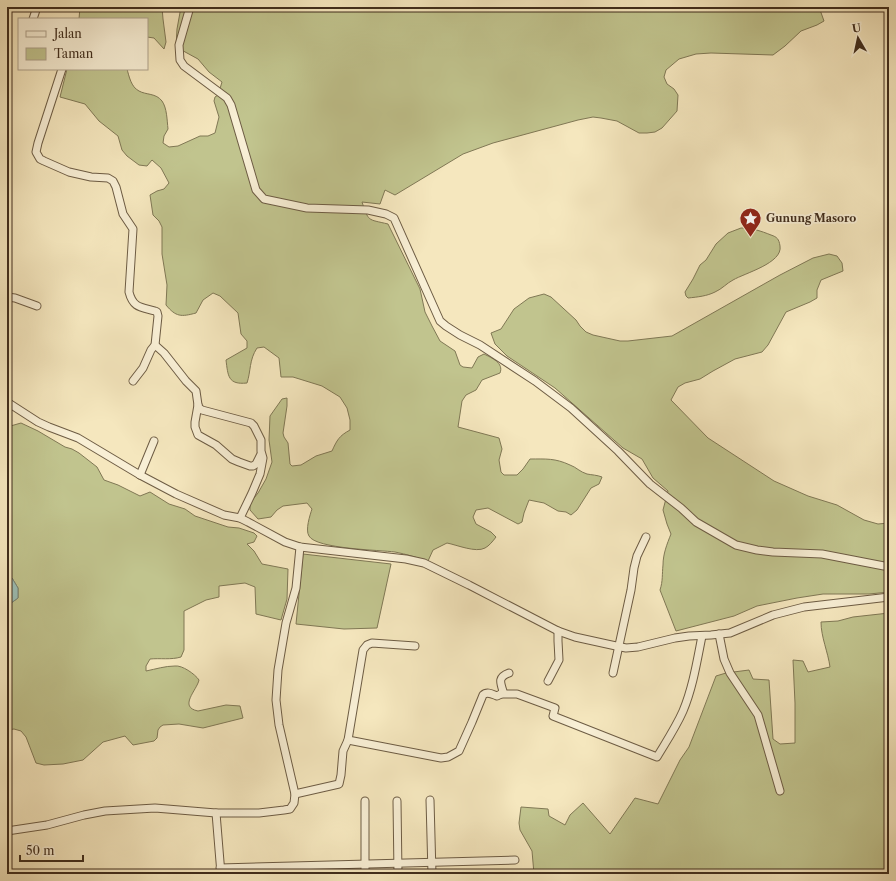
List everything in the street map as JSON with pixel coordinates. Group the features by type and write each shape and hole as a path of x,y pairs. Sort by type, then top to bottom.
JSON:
{"street":[{"path":"33,18 37,7"},
{"path":"190,7 180,45 180,60 184,66 226,98 231,106 256,190 264,199 307,208 368,210 386,214 394,218 440,321 535,381 571,408 618,451 650,484 681,508 696,522 736,545 744,547 772,552 822,554 889,566"},
{"path":"62,70 36,152 40,158 69,172 91,177 108,178 113,181 116,187 123,214 132,226 129,292 134,303 138,306 157,312 158,319 155,345 151,350 143,368 134,381"},
{"path":"7,297 15,298 37,306"},
{"path":"155,345 164,353 186,381 195,388 198,396 195,422 196,432 198,435 216,445 232,459 250,466 256,464 261,454"},
{"path":"7,402 38,422 78,438 140,476 224,515 240,518 285,542 300,547 406,559 424,564 469,585 558,631 575,637 618,647 638,647 675,638 730,633 773,615 804,607 889,597"},
{"path":"198,405 202,410 253,424 261,440 261,454 263,458 260,474 240,518"},
{"path":"140,476 154,441"},
{"path":"613,673 637,556 646,537"},
{"path":"7,831 47,825 105,811 154,808 216,813 259,813 290,809 294,803 295,794 279,725 276,700 278,670 286,623 296,588 300,547"},
{"path":"548,681 559,660 558,631"},
{"path":"719,634 724,659 730,673 758,715 780,791"},
{"path":"348,740 441,758 448,757 459,751 485,693 497,696 501,694 517,694 554,708 553,716 657,757 683,710 693,679 702,636"},
{"path":"295,794 338,784 341,775 343,751 348,740 363,650 367,645 372,643 415,646"},
{"path":"501,694 503,691 500,683 501,678 509,673"},
{"path":"430,800 432,874"},
{"path":"365,801 365,874"},
{"path":"397,801 398,874"},
{"path":"216,813 220,871 365,864 515,860"}],"green space":[{"path":"80,7 162,7 166,42 164,49 154,38 148,37 148,18 79,18"},
{"path":"181,7 669,7 677,10 693,7 819,7 824,21 801,31 773,55 711,53 696,54 679,59 666,70 664,77 667,84 674,89 678,95 677,111 662,128 655,132 639,133 617,121 601,118 593,117 578,120 493,143 463,154 395,195 385,190 380,204 362,202 370,219 388,224 420,289 425,312 432,326 440,341 455,351 460,365 463,367 472,368 478,357 484,354 496,361 500,366 500,373 482,380 476,390 466,395 462,401 458,427 499,438 502,449 499,460 501,472 504,475 517,475 530,459 550,459 560,461 587,474 602,477 599,484 591,488 577,510 571,515 566,512 558,511 544,503 529,500 522,522 518,524 488,508 476,510 473,517 476,524 491,532 496,537 491,543 485,548 477,550 447,543 433,550 428,561 395,552 335,546 323,544 314,540 308,533 308,522 312,509 307,503 283,506 271,517 258,519 250,510 250,503 266,479 272,462 269,440 270,416 282,399 287,398 283,433 288,443 290,464 292,466 301,465 316,456 332,451 335,444 343,434 350,430 350,420 347,408 340,397 322,386 293,377 281,377 279,358 264,347 257,348 254,352 247,383 236,382 230,378 227,371 226,360 247,348 247,341 241,334 238,313 220,296 213,293 203,300 196,313 179,315 173,312 166,305 167,285 162,254 162,227 153,215 150,195 164,189 169,183 161,168 152,160 147,166 139,165 122,150 118,136 99,121 85,104 60,97 67,70 127,70 131,81 136,89 160,98 164,104 168,129 164,136 163,143 169,147 178,146 200,136 208,136 215,133 219,117 214,101 215,97 218,95 222,82 209,72 198,59 176,47 177,29"},
{"path":"741,228 756,230 776,238 780,246 776,258 762,267 731,281 715,292 699,297 688,298 685,292 700,265 706,260 716,244 728,233"},
{"path":"829,254 837,256 842,263 843,271 821,280 817,290 817,298 786,312 768,345 762,352 735,359 700,379 685,383 678,387 671,400 708,438 774,481 808,496 837,505 864,520 878,524 889,523 889,592 869,594 823,594 797,598 757,606 734,616 676,631 660,590 664,557 671,534 663,510 668,491 653,478 642,459 623,448 555,388 507,356 495,344 491,333 501,329 514,309 529,298 544,294 551,297 576,320 586,332 593,335 620,341 672,336 780,275 813,258"},
{"path":"21,423 79,453 97,467 104,480 140,496 150,492 169,504 185,509 195,516 228,527 239,528 254,533 257,536 254,542 247,544 254,551 262,564 288,569 287,599 281,620 256,614 255,587 245,583 219,586 219,597 206,600 184,611 184,650 181,657 150,659 146,666 146,671 171,666 185,668 199,680 189,702 189,706 192,709 198,711 226,705 240,706 243,718 203,728 179,724 163,725 158,730 157,738 154,741 133,745 125,736 103,742 83,760 63,764 44,765 36,763 26,737 21,731 14,729 7,730 7,606 18,598 18,588 12,578 7,576 7,427"},
{"path":"303,554 391,564 377,628 344,629 296,624"},
{"path":"889,613 889,874 534,874 532,851 520,830 519,823 521,807 548,809 549,816 565,825 570,815 583,803 610,834 635,798 658,804 680,760 689,747 716,676 726,673 749,670 753,679 769,680 773,739 780,744 795,743 793,660 803,661 808,672 830,667 821,622 838,621 853,617"}],"water":[{"path":"7,576 12,578 18,588 18,598 7,606"}],"place":[{"name":"Gunung Masoro","path":"751,238"}]}
